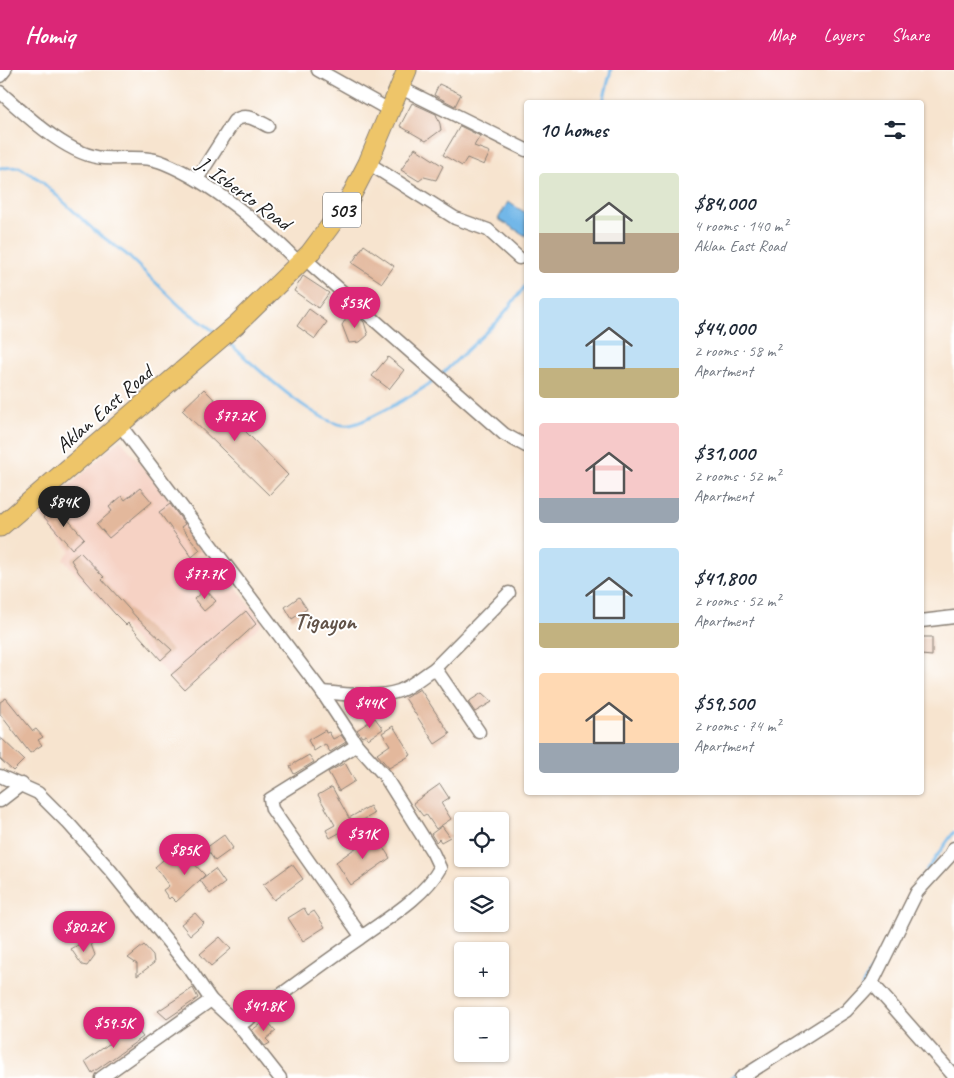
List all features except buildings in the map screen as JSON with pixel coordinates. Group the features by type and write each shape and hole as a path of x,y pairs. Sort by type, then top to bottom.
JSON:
{"main road":[{"name":"503","path":"303,262 348,202 368,163 407,70"},
{"name":"Aklan East Road","path":"0,527 237,324 303,262"}],"street":[{"path":"0,76 5,70"},
{"path":"318,70 391,110"},
{"path":"401,88 524,149"},
{"name":"J. Isberto Road","path":"0,92 28,117 82,154 103,158 131,157 162,162 197,179 272,235 504,434 524,445"},
{"path":"197,179 234,121 240,117 248,116 268,126"},
{"path":"368,163 455,218 488,230 519,258"},
{"path":"120,425 322,692 357,745 384,775 440,868 434,878 386,921 362,936 239,1026"},
{"path":"322,692 362,696 401,690 435,668 508,592"},
{"path":"924,621 954,617"},
{"path":"435,668 479,732"},
{"path":"357,745 270,799 272,809 362,936"},
{"path":"0,776 22,784 38,793 110,870 190,969 211,1000 239,1026 280,1078"},
{"path":"0,801 22,784"},
{"path":"741,1078 846,1012 872,984 917,892 949,857 954,848"},
{"path":"872,984 954,1076"},
{"path":"101,1078 211,1000"}],"shaded area":[{"path":"120,439 183,516 263,623 183,692 63,559 70,551 39,514"}],"water":[{"path":"508,202 524,212 524,235 498,219"}],"waterway":[{"path":"604,100 611,70"},
{"path":"0,168 19,167 40,180 95,231 126,254 181,307 215,332"},
{"path":"442,374 498,321 524,288"},
{"path":"227,341 268,378 304,406 338,424 350,425 369,418 408,397 437,378"},
{"path":"921,878 954,832"},
{"path":"862,986 874,965"},
{"path":"731,1078 738,1074"}],"district":[{"name":"Tigayon","path":"325,621"}]}
